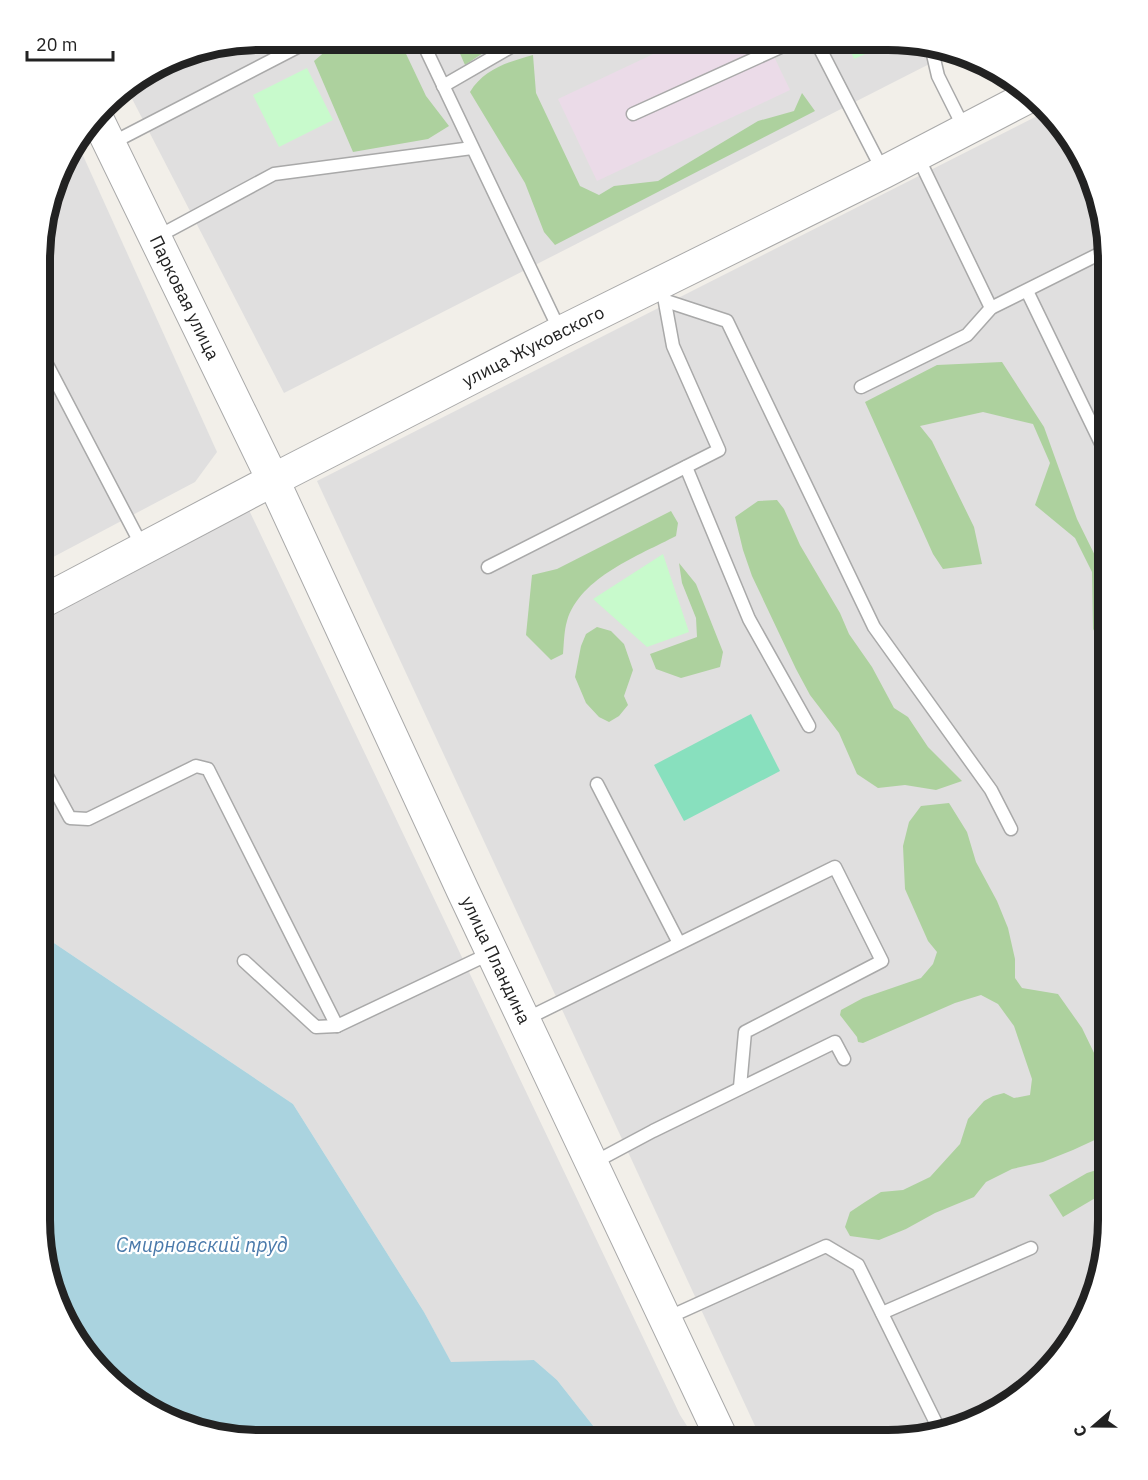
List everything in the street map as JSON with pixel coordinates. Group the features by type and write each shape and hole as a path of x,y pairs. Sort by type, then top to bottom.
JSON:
{"street":[{"name":"улица Жуковского","path":"50,598 561,332 662,292 965,129 1024,100"},
{"name":"Парковая улица","path":"100,124 273,480"},
{"name":"улица Пландина","path":"273,480 492,952 718,1430"}],"lane":[{"path":"109,145 292,50"},
{"path":"426,50 561,332"},
{"path":"443,86 506,50"},
{"path":"633,114 772,50"},
{"path":"821,50 884,172"},
{"path":"933,55 938,76 965,129"},
{"path":"155,238 274,174 472,148"},
{"path":"917,155 991,308"},
{"path":"861,387 967,335 991,308 1098,255"},
{"path":"1027,291 1098,437"},
{"path":"488,567 719,450 673,346 662,292"},
{"path":"662,292 727,321 874,627 991,790 1011,830"},
{"path":"50,370 143,548"},
{"path":"686,467 749,619 809,726"},
{"path":"50,782 70,818 88,819 196,766 208,769 337,1026"},
{"path":"597,784 679,943"},
{"path":"525,1019 836,867 882,961 745,1032 740,1087"},
{"path":"244,961 316,1027 337,1026 492,952"},
{"path":"593,1163 740,1087 835,1042 844,1059"},
{"path":"666,1319 826,1246 858,1265 937,1424"},
{"path":"882,1313 1031,1248"}],"shaded area":[{"path":"246,50 889,50 916,51 943,57 284,393 130,95 154,78 179,65 218,54"},
{"path":"662,50 771,50 790,90 597,181 558,99"},
{"path":"1040,115 1055,132 1083,179 1097,232 1098,1234 1091,1275 1083,1301 1070,1326 1037,1369 1016,1387 969,1415 930,1426 902,1430 757,1430 317,481"},
{"path":"81,150 217,452 195,482 50,559 51,232 65,179"},
{"path":"248,508 680,1415 690,1430 596,1430 557,1380 534,1360 451,1363 424,1312 293,1104 51,941 50,616"}],"green space":[{"path":"327,50 404,50 426,96 449,126 428,139 353,152 314,61"},
{"path":"458,50 488,50 465,65"},
{"path":"850,50 874,50 854,59"},
{"path":"533,55 536,93 580,186 599,195 614,186 658,181 758,121 794,111 802,93 815,111 555,245 544,232 525,183 470,92 489,72"},
{"path":"307,68 333,120 279,147 253,95"},
{"path":"1002,362 1044,427 1077,519 1098,562 1098,637 1093,629 1092,572 1075,538 1035,505 1050,463 1033,424 983,412 920,426 932,441 974,527 982,564 943,569 933,554 865,402 937,365"},
{"path":"777,500 784,509 800,545 840,613 849,634 872,667 894,708 908,717 928,747 962,781 936,790 905,785 878,788 857,774 839,733 810,695 796,669 752,576 743,550 735,517 758,501"},
{"path":"671,511 678,523 676,536 613,569 584,592 574,605 567,621 563,654 551,660 526,635 532,575 557,569"},
{"path":"663,554 689,632 647,647 593,599"},
{"path":"679,563 696,584 723,652 720,667 681,678 656,669 650,654 697,637 696,618 682,583"},
{"path":"597,627 611,631 624,644 633,670 624,696 628,705 619,716 609,722 599,717 586,703 575,677 581,646 586,634"},
{"path":"751,714 780,771 684,821 654,765"},
{"path":"949,803 967,832 976,862 997,901 1008,928 1015,959 1015,978 1022,988 1058,994 1082,1028 1098,1061 1098,1138 1043,1162 1012,1169 986,1182 974,1197 879,1240 850,1236 845,1227 850,1212 881,1192 903,1190 930,1177 960,1144 968,1119 984,1101 1004,1093 1014,1098 1030,1095 1032,1079 1014,1026 998,1004 981,995 955,1003 863,1043 858,1042 857,1037 840,1015 841,1010 863,998 921,978 933,964 937,952 928,941 905,889 903,846 909,822 921,806"},
{"path":"1098,1170 1098,1196 1063,1217 1049,1195 1087,1173"}],"water":[{"name":"Смирновский пруд","path":"50,941 293,1104 424,1312 451,1362 534,1360 557,1380 596,1430 246,1430 218,1426 167,1409 143,1395 111,1369 78,1326 65,1301 51,1248"}]}
